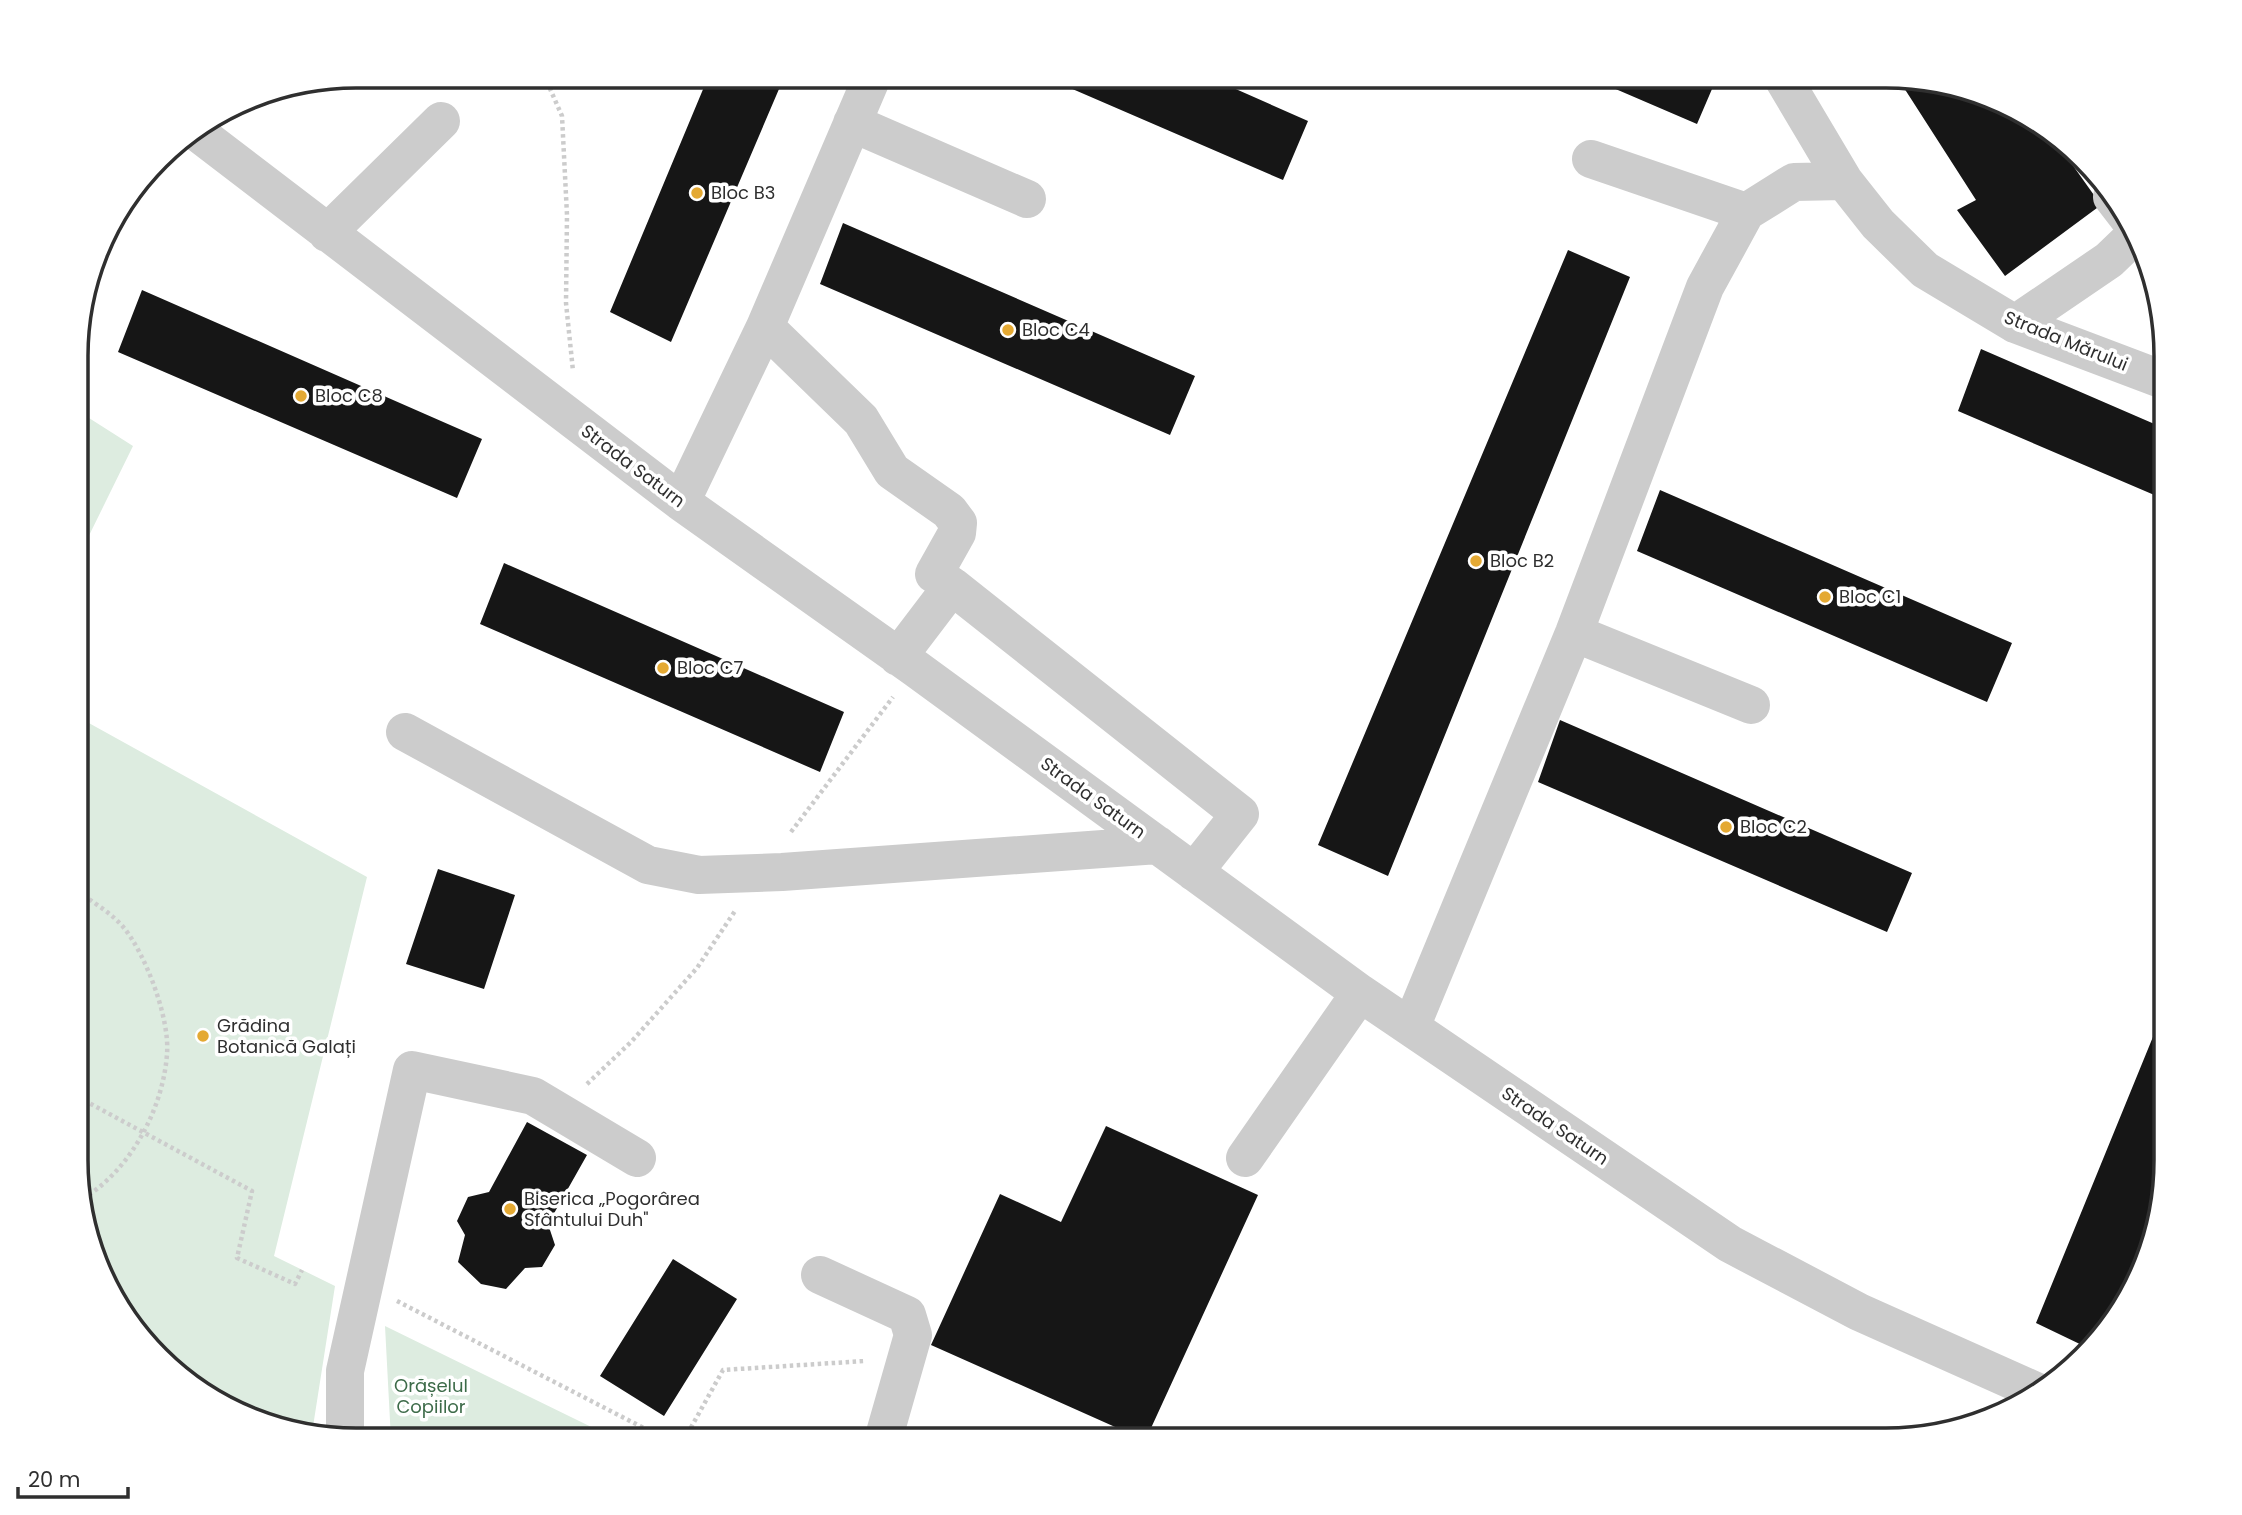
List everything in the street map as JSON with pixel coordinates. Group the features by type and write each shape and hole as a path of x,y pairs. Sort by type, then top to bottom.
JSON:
{"street":[{"path":"681,502 765,327 867,88"},
{"name":"Strada Mărului","path":"1789,88 1844,181 1878,224 1925,270 2015,324 2154,376"},
{"path":"327,233 441,121"},
{"path":"852,123 1027,199"},
{"name":"Strada Saturn","path":"202,136 681,502 1360,993 1730,1244 1859,1312 2027,1387"},
{"path":"1591,159 1746,212"},
{"path":"1411,1027 1574,633 1705,287 1746,212 1794,182 1844,181"},
{"path":"2015,324 2109,260 2129,241"},
{"path":"765,327 862,420 892,471 949,511 958,523 957,533 934,574 1240,814 1194,872"},
{"path":"898,657 952,586"},
{"path":"1574,633 1751,705"},
{"path":"405,732 648,865 699,875 796,871 1158,845"},
{"path":"1245,1158 1360,993"},
{"path":"345,1427 345,1371 411,1070 533,1096 637,1158"},
{"path":"820,1275 907,1315 913,1335 887,1428"}],"path":[{"path":"550,88 562,116 567,215 566,303 578,424"},
{"path":"88,899 124,927 147,966 160,1004 168,1052 159,1097 143,1132 122,1166 90,1195"},
{"path":"88,1102 252,1191 237,1258 295,1284 302,1270"},
{"path":"366,1285 644,1428"},
{"path":"691,1428 723,1370 908,1358"}],"green space":[{"path":"88,417 133,446 88,538"},
{"name":"Grădina Botanică Galați","path":"88,723 367,877 274,1256 335,1286 313,1424 253,1407 221,1392 192,1372 166,1349 143,1323 115,1278 97,1229 88,1177"},
{"name":"Orășelul Copiilor","path":"385,1326 593,1428 390,1428"}],"building":[{"name":"Bloc B3","path":"704,88 779,88 671,342 610,312"},
{"path":"1070,88 1233,88 1308,121 1283,180"},
{"path":"1613,88 1712,88 1697,124"},
{"path":"1904,88 1973,102 2021,123 2068,159 2101,205 2005,276 1957,210 1976,200"},
{"name":"Bloc C4","path":"843,223 1195,376 1170,435 820,284"},
{"name":"Bloc B2","path":"1568,250 1630,277 1388,876 1318,845"},
{"name":"Bloc C8","path":"142,290 482,439 457,498 118,352"},
{"path":"1981,349 2154,424 2154,495 1958,411"},
{"name":"Bloc C1","path":"1660,490 2012,643 1987,702 1637,551"},
{"name":"Bloc C7","path":"504,563 844,712 820,772 480,624"},
{"name":"Bloc C2","path":"1560,720 1912,873 1887,932 1538,782"},
{"path":"438,869 515,895 484,989 406,964"},
{"path":"2154,1034 2154,1177 2145,1229 2134,1262 2119,1294 2080,1344 2036,1323"},
{"name":"Biserica „Pogorârea Sfântului Duh\"","path":"527,1122 587,1155 548,1224 555,1245 542,1267 525,1268 506,1289 481,1284 458,1262 465,1235 457,1221 468,1197 489,1192"},
{"path":"1106,1126 1258,1195 1151,1428 1117,1428 931,1345 1000,1194 1061,1222"},
{"path":"673,1259 737,1299 664,1416 600,1376"}],"place":[{"name":"Bloc B3","path":"697,193"},
{"name":"Bloc C4","path":"1008,330"},
{"name":"Bloc C8","path":"301,396"},
{"name":"Bloc B2","path":"1476,561"},
{"name":"Bloc C1","path":"1825,597"},
{"name":"Bloc C7","path":"663,668"},
{"name":"Bloc C2","path":"1726,827"},
{"name":"Grădina Botanică Galați","path":"203,1036"},
{"name":"Biserica „Pogorârea Sfântului Duh\"","path":"510,1209"}]}
